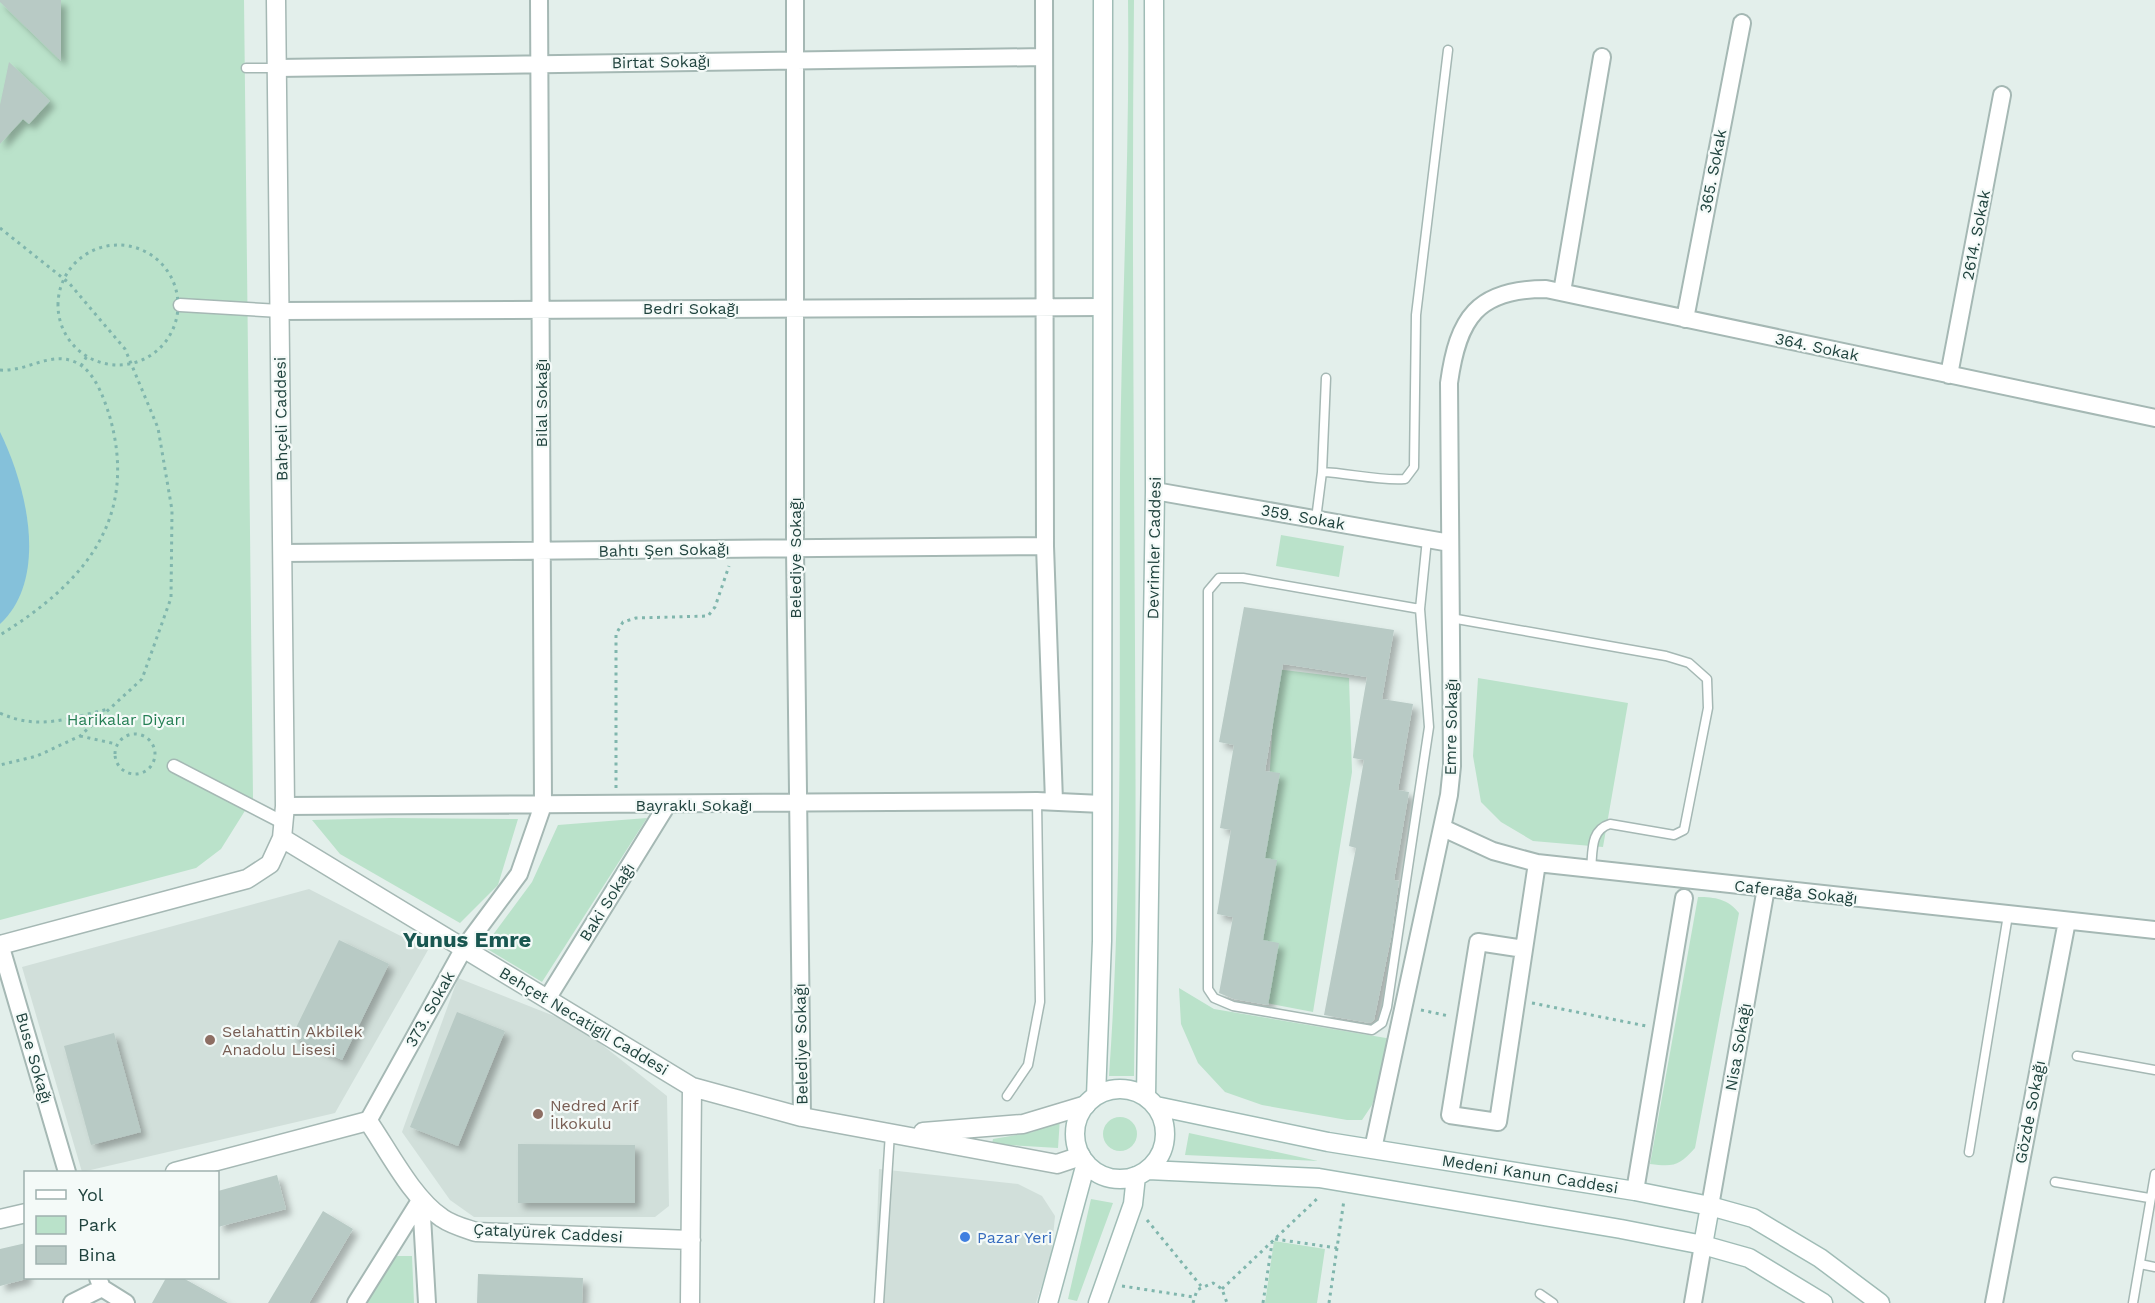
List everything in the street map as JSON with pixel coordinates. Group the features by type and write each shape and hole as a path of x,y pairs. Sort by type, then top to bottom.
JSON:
{"main road":[{"name":"Bahçeli Caddesi","path":"276,0 284,822"},
{"path":"1103,0 1102,941 1091,1100 1076,1127 1075,1140 1084,1160 1108,1178 1122,1179 1142,1173 1341,1182 1621,1229 1703,1245 1749,1258 1823,1303"},
{"name":"Devrimler Caddesi","path":"1151,1102 1155,491 1154,0"},
{"path":"0,944 247,879 270,864 284,822"},
{"name":"Behçet Necatigil Caddesi","path":"284,822 464,948 692,1087 802,1117 896,1132 1057,1164 1084,1160"},
{"path":"690,1303 692,1087"},
{"path":"1091,1100 1120,1089 1133,1091 1151,1102 1163,1119 1164,1147 1158,1159 1142,1173 1098,1303"},
{"name":"Behçet Necatigil Caddesi","path":"896,1132 1023,1124 1091,1100"},
{"name":"Medeni Kanun Caddesi","path":"1151,1102 1373,1149 1635,1191 1710,1206 1753,1218 1820,1258 1880,1303"},
{"path":"182,1171 368,1121"},
{"name":"Çatalyürek Caddesi","path":"368,1121 421,1199 441,1218 476,1232 691,1240"},
{"path":"1048,1303 1084,1160"},
{"path":"1703,1245 1710,1206"},
{"path":"0,1220 24,1214"}],"street":[{"name":"Bilal Sokağı","path":"539,0 543,805"},
{"name":"Belediye Sokağı","path":"795,0 795,549 802,1117"},
{"path":"1044,0 1045,546 1054,801"},
{"name":"365. Sokak","path":"1685,319 1742,23"},
{"name":"Birtat Sokağı","path":"277,68 1044,57"},
{"path":"1562,292 1602,57"},
{"name":"2614. Sokak","path":"1949,375 2002,95"},
{"name":"364. Sokak","path":"1481,305 1495,296 1520,289 1546,289 2155,418"},
{"path":"180,305 280,311"},
{"name":"Emre Sokağı","path":"1373,1149 1443,828 1452,766 1450,375 1460,336 1469,318 1481,305"},
{"name":"Bedri Sokağı","path":"280,311 1102,307"},
{"name":"359. Sokak","path":"1155,491 1450,543"},
{"name":"Bahtı Şen Sokağı","path":"282,554 1045,546"},
{"path":"174,766 284,822"},
{"name":"Bayraklı Sokağı","path":"284,822 543,805 797,805 1037,801 1102,804"},
{"name":"373. Sokak","path":"368,1121 464,948 519,874 543,805"},
{"name":"Baki Sokağı","path":"547,999 667,805"},
{"name":"Caferağa Sokağı","path":"1443,828 1493,851 1537,863 2155,930"},
{"path":"1524,949 1478,942 1450,1115 1498,1122 1537,863"},
{"name":"Nisa Sokağı","path":"1710,1206 1766,888"},
{"path":"1635,1191 1684,898"},
{"name":"Gözde Sokağı","path":"1994,1303 2067,921"},
{"name":"Buse Sokağı","path":"0,944 66,1171"},
{"path":"356,1303 421,1199"},
{"path":"421,1199 427,1303"},
{"path":"1693,1303 1703,1245"},
{"path":"72,1303 100,1283 126,1303"}],"lane":[{"path":"1322,472 1356,474 1390,480 1405,479 1414,467 1416,315 1448,51"},
{"path":"246,68 277,68"},
{"path":"1316,519 1322,472 1326,378"},
{"path":"1420,609 1243,578 1219,578 1208,591 1208,989 1214,998 1233,1006 1372,1030 1382,1023 1387,1007 1430,728 1420,609 1428,539"},
{"path":"1451,618 1665,656 1689,663 1707,678 1708,708 1684,830 1674,835 1610,824 1600,827 1595,835 1591,869"},
{"path":"1007,1096 1028,1065 1040,1002 1037,801"},
{"path":"1969,1152 2008,915"},
{"path":"2077,1056 2155,1070"},
{"path":"879,1303 896,1132"},
{"path":"2133,1303 2149,1198 2155,1174"},
{"path":"2055,1182 2149,1198"},
{"path":"2140,1264 2155,1267"},
{"path":"1540,1294 1553,1303"}],"path":[{"path":"0,228 63,278 125,349 158,428 172,510 171,598 142,680 80,736 38,756 0,765"},
{"path":"105,245 132,245 157,257 174,279 180,305 174,332 156,353 131,364 114,365 87,356 71,342 62,327 58,311 58,294 63,278 80,257 105,245"},
{"path":"81,366 87,356"},
{"path":"0,370 31,367 50,358 65,359 89,371 99,390 114,433 118,457 112,513 102,540 72,581 21,622 0,635"},
{"path":"616,805 616,634 623,622 636,618 708,616 715,607 734,550"},
{"path":"0,713 25,723 41,724 109,709"},
{"path":"141,734 153,743 156,757 149,770 135,776 121,771 114,759 116,744 127,735 141,734"},
{"path":"80,736 116,744"},
{"path":"1516,1000 1662,1029"},
{"path":"1404,1007 1466,1020"},
{"path":"1222,1289 1341,1182"},
{"path":"1329,1303 1337,1248 1341,1182"},
{"path":"1133,1204 1201,1286"},
{"path":"1274,1240 1337,1248"},
{"path":"1263,1303 1274,1240"},
{"path":"1106,1283 1194,1297"},
{"path":"1193,1303 1201,1286 1213,1284 1222,1289 1227,1303"}],"shaded area":[{"name":"Selahattin Akbilek Anadolu Lisesi","path":"309,889 428,950 335,1113 86,1171 82,1171 22,967"},
{"name":"Nedred Arif İlkokulu","path":"458,978 577,1025 667,1096 669,1206 655,1217 474,1217 450,1200 402,1132"},
{"name":"Pazar Yeri","path":"879,1169 1018,1184 1042,1196 1055,1216 1051,1257 1036,1303 874,1303"}],"green space":[{"name":"Harikalar Diyarı","path":"0,0 244,0 253,798 221,849 196,868 0,920"},
{"path":"1128,0 1134,0 1136,807 1134,1076 1109,1076 1118,851 1120,476 1128,119"},
{"path":"1281,535 1344,546 1339,577 1276,566"},
{"path":"1276,669 1349,678 1352,772 1313,1012 1256,1001"},
{"path":"1478,678 1628,703 1603,847 1533,841 1501,822 1481,802 1473,756"},
{"path":"647,818 542,982 484,947 532,882 558,825"},
{"path":"518,819 498,885 460,923 340,854 312,820"},
{"path":"1698,897 1721,900 1739,913 1695,1148 1685,1159 1676,1164 1650,1164"},
{"path":"1179,988 1214,1009 1392,1039 1372,1105 1362,1120 1347,1120 1262,1105 1225,1092 1198,1063 1181,1024"},
{"path":"1120,1117 1132,1122 1137,1134 1132,1146 1120,1151 1108,1146 1103,1134 1108,1122"},
{"path":"1060,1118 1058,1148 992,1144 993,1139 1033,1132"},
{"path":"1189,1133 1318,1161 1185,1155"},
{"path":"1091,1199 1113,1203 1077,1301 1068,1299"},
{"path":"1274,1241 1325,1249 1317,1303 1265,1303"},
{"path":"392,1256 412,1256 414,1303 364,1303"}],"water":[{"path":"0,432 10,454 25,504 29,557 25,582 15,604 0,624"}],"building":[{"path":"0,0 61,0 61,61 0,2"},
{"path":"9,62 50,101 29,124 23,119 0,144 0,105"},
{"path":"1244,607 1394,630 1382,699 1413,704 1398,790 1409,792 1394,880 1399,881 1391,938 1374,1020 1370,1023 1324,1015 1356,848 1349,846 1364,760 1353,758 1367,677 1283,664 1265,771 1280,773 1265,858 1277,860 1263,940 1279,943 1268,1005 1234,999 1219,993 1233,917 1217,914 1231,830 1220,828 1234,745 1219,742"},
{"path":"339,940 389,964 342,1060 292,1036"},
{"path":"457,1012 505,1031 458,1146 410,1127"},
{"path":"114,1033 141,1132 91,1145 64,1046"},
{"path":"518,1144 635,1145 635,1203 518,1203"},
{"path":"277,1175 286,1209 219,1227 219,1191"},
{"path":"323,1211 353,1229 309,1303 268,1303"},
{"path":"24,1243 24,1279 26,1279 0,1286 0,1249"},
{"path":"478,1274 583,1278 582,1303 477,1303"},
{"path":"165,1279 185,1279 228,1303 152,1303"}],"place":[{"name":"Selahattin Akbilek Anadolu Lisesi","path":"210,1040"},
{"name":"Nedred Arif İlkokulu","path":"538,1114"},
{"name":"Pazar Yeri","path":"965,1237"}],"district":[{"name":"Yunus Emre","path":"467,939"}]}
